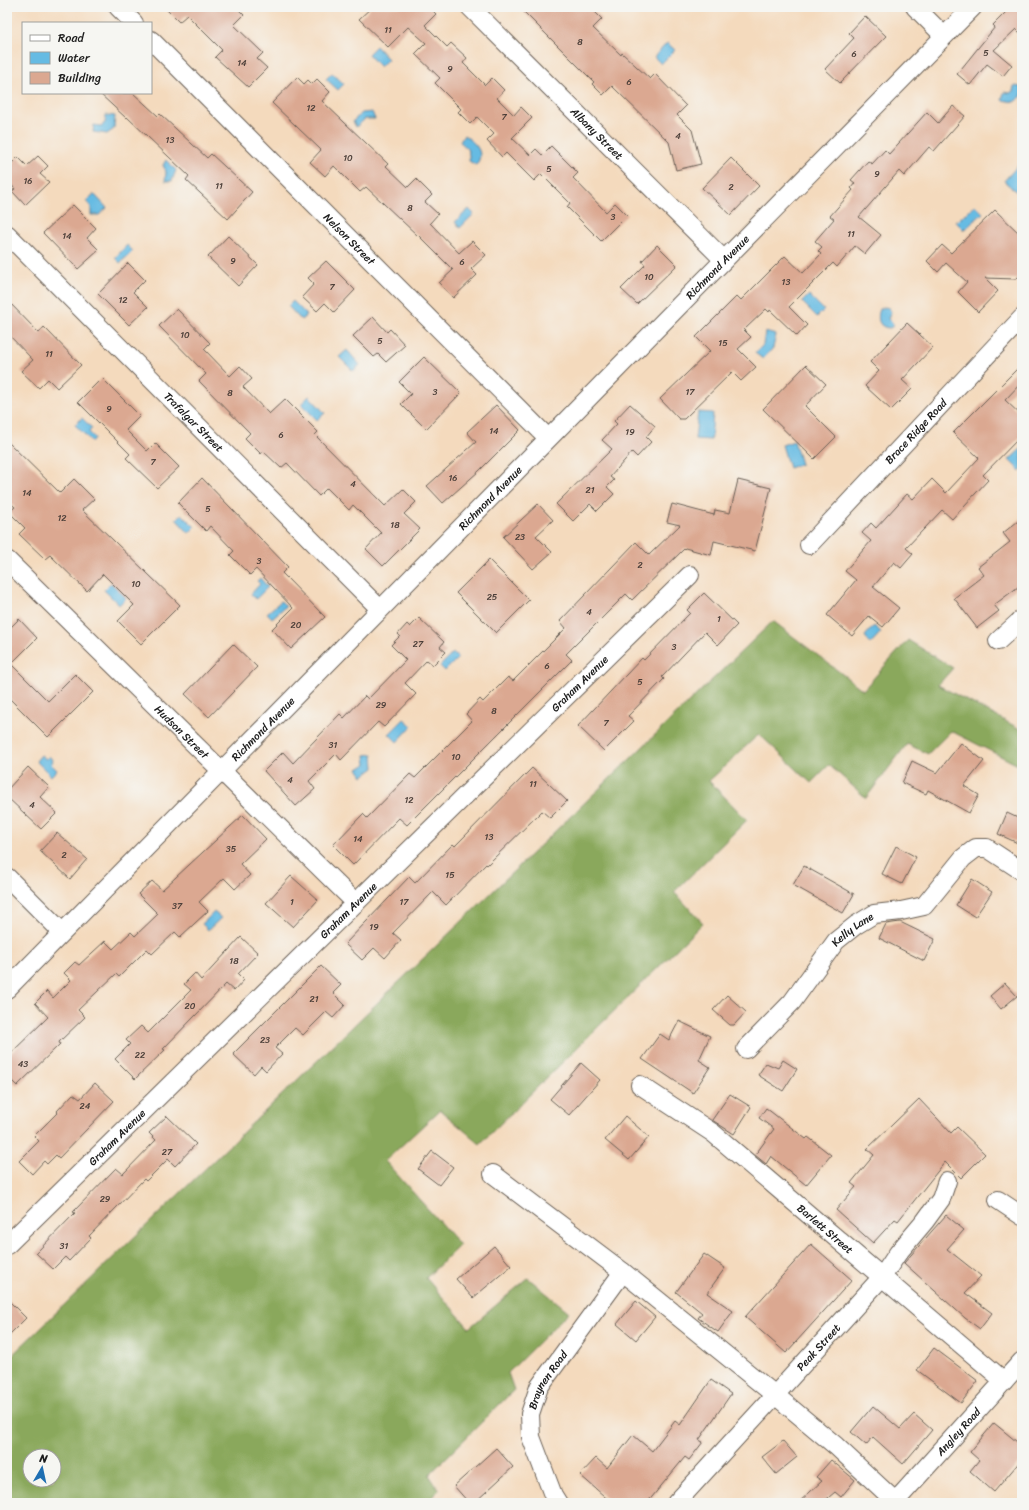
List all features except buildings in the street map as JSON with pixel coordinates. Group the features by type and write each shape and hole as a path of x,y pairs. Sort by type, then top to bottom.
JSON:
{"street":[{"path":"118,7 133,22"},
{"name":"Albany Street","path":"470,7 724,260"},
{"path":"915,7 944,36"},
{"name":"Richmond Avenue","path":"7,989 972,7"},
{"name":"Nelson Street","path":"152,41 548,438"},
{"name":"Trafalgar Street","path":"7,234 380,609"},
{"name":"Brace Ridge Road","path":"809,545 1022,318"},
{"name":"Hudson Street","path":"7,560 356,903"},
{"name":"Graham Avenue","path":"7,1245 690,575"},
{"path":"998,642 1022,619"},
{"name":"Kelly Lane","path":"746,1049 792,1002 836,941 856,925 874,914 901,911 924,906 964,858 976,848 987,848 1022,871"},
{"path":"7,877 62,932"},
{"name":"Barlett Street","path":"640,1085 713,1133 1004,1381"},
{"path":"493,1174 623,1272 775,1395 836,1446 896,1502"},
{"name":"Peak Street","path":"676,1503 882,1277 898,1253 941,1199 947,1182"},
{"path":"998,1200 1022,1216"},
{"name":"Braynen Road","path":"558,1503 553,1495 531,1438 530,1414 539,1387 623,1272"},
{"name":"Angley Road","path":"896,1502 1022,1361"}],"green space":[{"path":"773,621 863,690 908,640 953,668 938,685 1022,730 1022,760 1018,765 951,731 928,754 907,744 866,798 829,765 811,783 759,734 709,781 747,820 674,892 703,923 480,1144 440,1110 385,1161 460,1245 426,1278 469,1328 528,1278 569,1312 508,1373 514,1390 429,1475 439,1490 426,1503 7,1503 7,1360"}],"water":[{"path":"667,43 675,50 661,64 654,57"},
{"path":"376,46 388,59 380,67 368,54"},
{"path":"332,73 344,84 338,90 326,79"},
{"path":"1014,86 1022,87 1022,96 1014,102 1002,100 1004,92 1010,93 1013,91"},
{"path":"372,112 375,119 365,119 356,127 353,121 362,113"},
{"path":"106,115 115,116 114,129 107,134 93,132 94,125 101,126 105,123"},
{"path":"464,135 478,148 480,156 476,165 469,161 468,150 460,142"},
{"path":"166,160 176,170 172,181 165,181 166,172 163,165"},
{"path":"1022,161 1022,191 1019,194 1004,181"},
{"path":"94,194 107,208 99,215 91,215 91,207 86,201"},
{"path":"975,205 983,213 964,230 956,222"},
{"path":"469,209 474,214 460,228 455,222"},
{"path":"127,245 133,251 120,263 115,258"},
{"path":"809,295 824,310 817,317 802,302"},
{"path":"293,301 307,315 301,320 288,306"},
{"path":"884,307 889,308 891,312 888,319 892,322 893,326 890,328 886,328 879,322 878,316 880,309"},
{"path":"765,332 776,335 773,348 763,359 755,353 763,345"},
{"path":"347,350 360,365 353,371 339,357"},
{"path":"309,396 325,413 317,420 301,404"},
{"path":"698,412 713,413 711,440 695,439"},
{"path":"82,418 92,428 89,432 95,438 92,442 75,425"},
{"path":"794,441 801,464 789,468 782,445"},
{"path":"1022,448 1022,468 1020,471 1009,460"},
{"path":"182,514 195,527 189,533 176,519"},
{"path":"260,578 268,587 256,599 251,594 260,584 257,581"},
{"path":"111,583 126,598 119,605 104,590"},
{"path":"281,601 286,606 272,618 267,613"},
{"path":"874,626 881,632 870,644 865,636"},
{"path":"453,653 458,658 445,671 440,666"},
{"path":"404,719 412,726 397,742 389,734"},
{"path":"373,754 374,768 363,776 358,769 366,764 365,755"},
{"path":"41,755 46,759 49,756 53,761 51,764 57,770 51,776 36,761"},
{"path":"214,912 221,918 208,930 202,924"}]}
